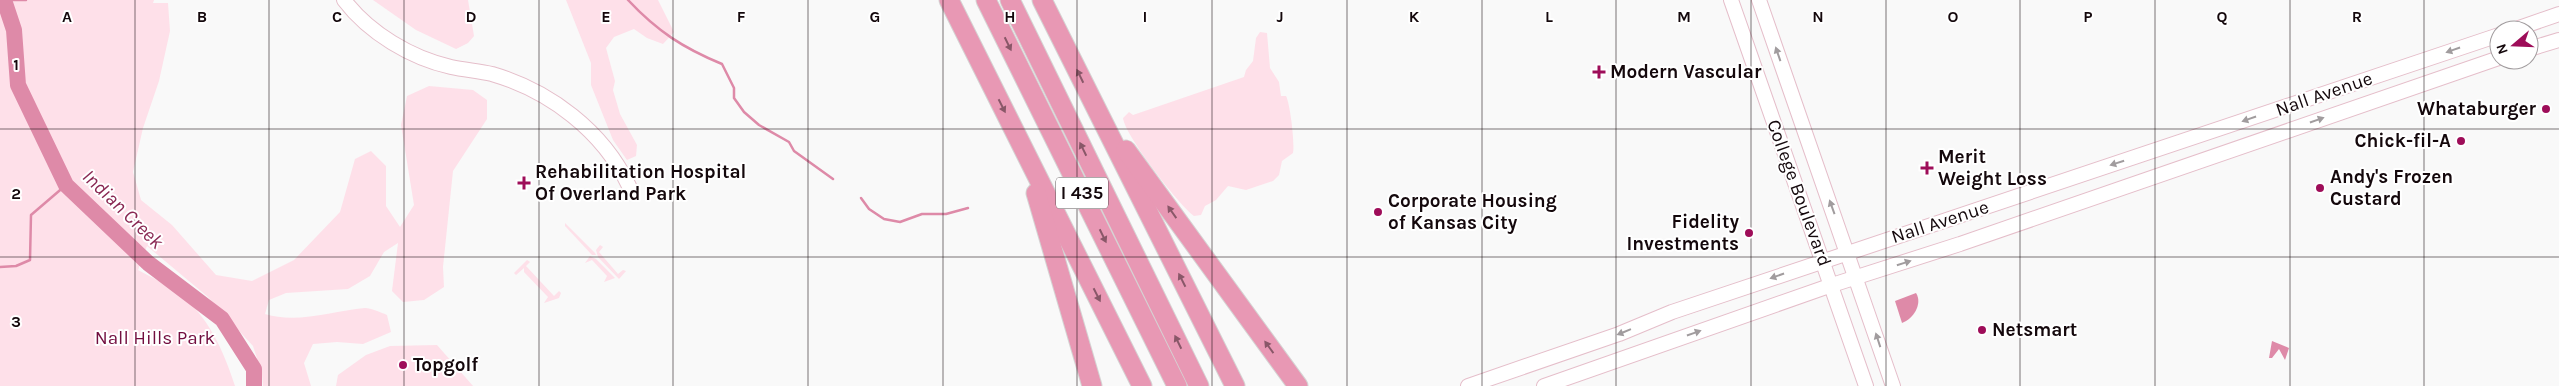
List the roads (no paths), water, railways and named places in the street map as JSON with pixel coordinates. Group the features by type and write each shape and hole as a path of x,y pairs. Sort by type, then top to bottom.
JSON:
{"highway":[{"path":"949,0 1142,386"},
{"name":"I 435","path":"986,0 1177,386"},
{"name":"I 435","path":"1010,0 1199,386"},
{"path":"1042,0 1235,386"},
{"path":"1102,120 1149,180 1298,386"},
{"path":"1020,142 1092,386"}],"main road":[{"path":"344,0 378,33 415,54 450,67 492,74 524,86 548,98 579,121 605,148 629,186"},
{"name":"College Boulevard","path":"1731,0 1866,386"},
{"name":"College Boulevard","path":"1759,0 1857,276 1893,386"},
{"path":"2539,21 2559,14"},
{"name":"Nall Avenue","path":"1468,386 1619,334 1672,312 2489,38"},
{"path":"2539,46 2559,40"},
{"name":"Nall Avenue","path":"1544,386 1857,276 1875,273 2489,61"}],"waterway":[{"name":"Indian Creek","path":"4,0 14,30 18,85 66,185 148,263 222,319 254,369 254,386"},
{"path":"12,0 26,0"},
{"path":"628,0 649,21 671,38 695,52 722,64 734,88 734,98 744,112 759,125 789,142 794,151 833,179"},
{"path":"0,267 16,266 30,260 31,215 66,185"},
{"path":"861,198 869,209 884,219 900,222 922,214 946,214 968,208"}],"place":[{"name":"Modern Vascular","path":"1599,72"},
{"name":"Whataburger","path":"2546,109"},
{"name":"Chick-fil-A","path":"2461,141"},
{"name":"Merit Weight Loss","path":"1927,168"},
{"name":"Rehabilitation Hospital Of Overland Park","path":"524,183"},
{"name":"Andy's Frozen Custard","path":"2320,188"},
{"name":"Corporate Housing of Kansas City","path":"1378,212"},
{"name":"Fidelity Investments","path":"1749,233"},
{"name":"Netsmart","path":"1982,330"},
{"name":"Topgolf","path":"403,365"}],"park label":[{"name":"Nall Hills Park","path":"155,338"}]}
